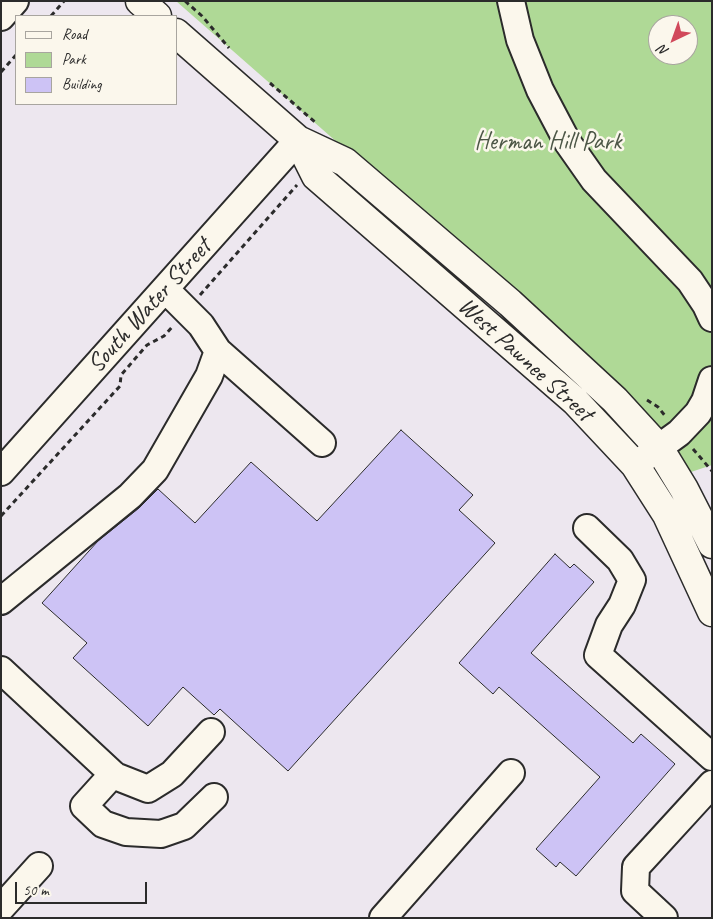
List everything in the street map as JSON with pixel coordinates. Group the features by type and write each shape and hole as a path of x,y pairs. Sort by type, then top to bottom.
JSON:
{"main road":[{"path":"140,1 156,15"},
{"name":"West Pawnee Street","path":"178,36 298,140 345,162 510,303 615,400 659,448 684,489 712,544"},
{"name":"West Pawnee Street","path":"298,140 316,176 575,401 635,466 666,515 712,612"}],"street":[{"path":"1,17 15,1"},
{"path":"511,1 520,40 540,90 568,143 594,180 690,281 712,318"},
{"name":"South Water Street","path":"1,472 298,140"},
{"path":"164,290 201,325 218,352 322,443"},
{"path":"1,601 130,496 155,470 209,376 218,352"},
{"path":"635,466 679,433 698,413 705,401 712,380"},
{"path":"586,528 620,560 632,580 622,605 609,626 598,655 712,758"},
{"path":"1,670 115,776 148,789 172,774 211,732"},
{"path":"383,918 511,773"},
{"path":"113,774 84,806 103,824 126,832 160,834 184,826 214,797"},
{"path":"664,918 635,891 636,867 712,784"},
{"path":"1,908 39,866"}],"path":[{"path":"52,15 64,1"},
{"path":"1,72 15,56"},
{"path":"1,516 120,386 121,375 147,345 164,336 301,181"}],"green space":[{"name":"Herman Hill Park","path":"176,1 712,1 712,465 688,473 566,343"}],"building":[{"path":"401,430 473,495 459,510 495,543 288,771 220,709 214,715 183,687 148,726 73,658 87,643 42,603 98,541 139,508 158,489 195,523 251,462 317,521"},
{"path":"555,554 570,568 574,564 594,582 531,653 633,743 641,734 675,764 576,876 560,862 556,867 536,849 600,777 499,687 493,694 459,663"}]}
